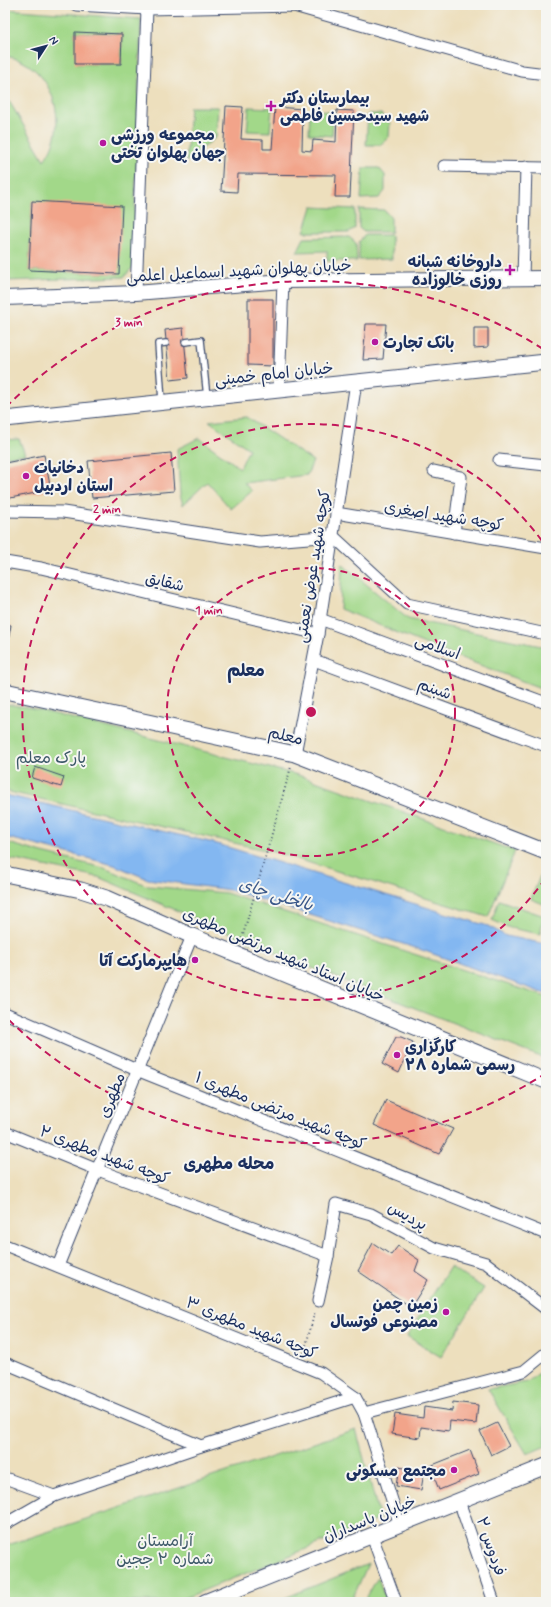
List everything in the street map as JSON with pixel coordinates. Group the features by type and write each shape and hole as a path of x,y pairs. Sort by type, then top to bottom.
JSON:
{"main road":[{"name":"خیابان امام خمینی","path":"5,419 546,362"},
{"name":"معلم","path":"5,691 295,754 546,852"},
{"name":"خیابان استاد شهید مرتضی مطهری","path":"5,874 81,890 106,898 192,936 546,1081"},
{"name":"خیابان پاسداران","path":"206,1602 546,1466"}],"street":[{"path":"76,5 147,9 294,6 522,71 545,74"},
{"path":"136,293 147,9"},
{"path":"444,166 546,168"},
{"path":"523,278 526,167"},
{"name":"خیابان پهلوان شهید اسماعیل اعلمی","path":"5,298 136,293 283,281 546,278"},
{"path":"278,390 283,281"},
{"name":"کوچه شهید عوض نعمتی","path":"295,754 314,660 356,382"},
{"path":"499,460 546,465"},
{"path":"434,471 461,477 454,533"},
{"path":"5,511 63,512 260,542 333,536 407,604 546,634"},
{"name":"کوچه شهید اصغری","path":"336,513 546,548"},
{"name":"شقایق","path":"5,562 41,568 318,634"},
{"name":"اسلامی","path":"320,619 546,703"},
{"name":"شبنم","path":"314,660 546,746"},
{"name":"مطهری","path":"58,1266 139,1071 192,936"},
{"name":"کوچه شهید مرتضی مطهری ۱","path":"5,1013 139,1071 546,1234"},
{"name":"کوچه شهید مطهری ۲","path":"5,1132 98,1170 328,1256"},
{"name":"پردیس","path":"318,1301 328,1256 336,1204 371,1214 434,1248 486,1263 546,1309"},
{"name":"کوچه شهید مطهری ۳","path":"5,1246 301,1364 321,1373 355,1397 364,1413 400,1525"},
{"path":"364,1413 524,1371 546,1353"},
{"path":"5,1363 201,1446"},
{"path":"5,1524 54,1496 201,1446 355,1397"},
{"path":"5,1478 54,1496"},
{"name":"فردوس ۲","path":"459,1500 494,1602"},
{"path":"372,1536 396,1602"}],"lane":[{"path":"185,342 201,340 207,398"},
{"path":"162,402 158,344 166,343"}],"path":[{"path":"238,954 295,754"},
{"path":"301,1364 318,1301"}],"green space":[{"name":"مجموعه ورزشی جهان پهلوان تختی","path":"5,9 141,19 133,267 124,277 5,281 5,94 44,160 52,145 56,130 56,113 53,97 45,82 35,70 21,61 5,56","holes":["75,32 122,34 121,64 76,64","32,202 119,274 29,270"]},
{"path":"190,107 218,107 216,137 186,162"},
{"path":"249,107 272,108 270,132 247,131"},
{"path":"310,110 334,112 332,136 309,134"},
{"path":"368,114 381,114 390,123 389,137 380,145 366,145"},
{"path":"363,168 379,168 385,175 385,191 379,198 361,199"},
{"path":"312,207 355,209 355,228 349,232 304,232"},
{"path":"359,209 384,210 391,218 391,232 364,232 359,228"},
{"path":"365,235 391,235 392,259 359,260 359,242"},
{"path":"349,237 356,243 357,261 327,261 327,251 297,252 304,238"},
{"path":"247,417 313,461 307,475 244,483 252,491 231,509 207,482 183,505 180,494 177,449 199,438 240,468 249,449 209,421"},
{"path":"19,439 25,454 5,457 5,440"},
{"path":"342,564 408,619 546,647 546,690 432,647 340,609"},
{"name":"پارک معلم","path":"5,704 27,707 298,775 515,851 488,917 274,852 5,791"},
{"path":"5,842 42,853 104,868 148,886 226,893 546,997 546,1059 312,968 98,877 5,858"},
{"path":"542,871 546,872 546,905 531,899"},
{"path":"499,900 544,916 540,934 510,928 492,920"},
{"name":"زمین چمن مصنوعی فوتسال","path":"450,1267 484,1288 441,1357 407,1336"},
{"path":"546,1368 546,1446 527,1454 488,1389 527,1382"},
{"name":"آرامستان شماره ۲ ججین","path":"356,1429 380,1519 175,1602 5,1602 5,1546"},
{"path":"368,1564 351,1602 275,1602"},
{"path":"378,1577 386,1602 364,1602"}],"water":[{"name":"بالخلی چای","path":"5,795 214,843 488,926 506,936 546,944 546,994 419,949 230,890 148,879 114,865 5,837"}],"building":[{"path":"75,32 122,34 121,64 75,64"},
{"path":"226,106 243,107 241,139 263,140 263,149 272,149 275,107 303,109 302,150 312,151 313,140 336,142 337,110 354,111 350,197 335,197 336,175 238,174 237,192 221,191"},
{"path":"32,201 122,206 119,274 29,270"},
{"path":"248,299 273,299 273,366 248,365"},
{"name":"بانک تجارت","path":"366,324 386,324 383,359 363,360"},
{"path":"183,328 188,378 170,380 165,330"},
{"path":"474,328 488,328 488,347 474,348"},
{"path":"171,453 174,491 92,498 88,461"},
{"name":"دخانیات استان اردبیل","path":"44,455 51,490 5,499 5,463"},
{"path":"5,624 11,625 6,653 5,653"},
{"path":"35,767 64,777 61,787 32,778"},
{"name":"کارگزاری رسمی شماره ۲۸","path":"396,1037 401,1037 413,1042 399,1073 382,1064"},
{"path":"386,1100 453,1129 439,1154 374,1125"},
{"path":"373,1243 391,1255 398,1246 419,1260 415,1271 428,1280 411,1307 358,1271"},
{"path":"453,1402 478,1405 476,1424 450,1421 449,1431 421,1427 420,1438 392,1434 395,1414 423,1418 424,1407 452,1411"},
{"path":"497,1423 509,1446 491,1455 480,1431"},
{"name":"مجتمع مسکونی","path":"470,1450 479,1474 439,1490 430,1466"},
{"path":"399,1467 424,1472 421,1490 396,1486"}],"place":[{"name":"بیمارستان دکتر شهید سیدحسین فاطمی","path":"271,106"},
{"name":"مجموعه ورزشی جهان پهلوان تختی","path":"103,143"},
{"name":"داروخانه شبانه روزی خالوزاده","path":"510,270"},
{"name":"بانک تجارت","path":"375,342"},
{"name":"دخانیات استان اردبیل","path":"26,476"},
{"name":"هایپرمارکت آتا","path":"195,960"},
{"name":"کارگزاری رسمی شماره ۲۸","path":"397,1055"},
{"name":"زمین چمن مصنوعی فوتسال","path":"446,1312"},
{"name":"مجتمع مسکونی","path":"454,1470"}],"district":[{"name":"معلم","path":"246,670"},
{"name":"محله مطهری","path":"229,1163"}]}
